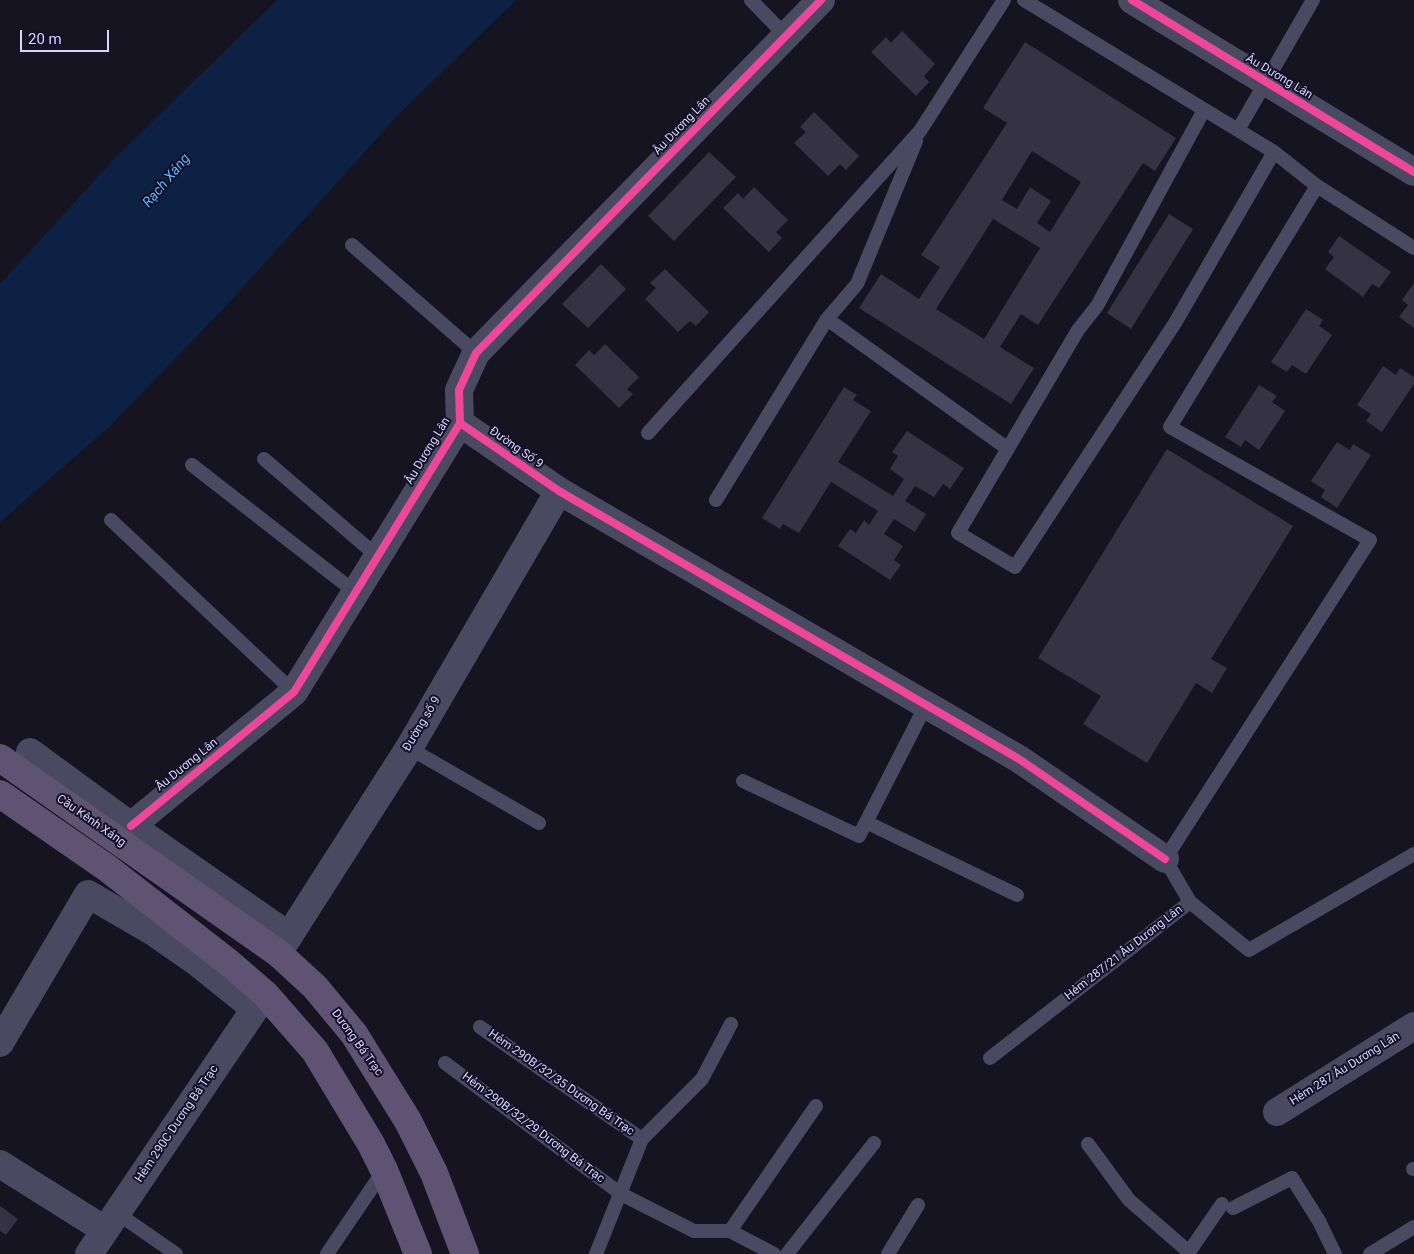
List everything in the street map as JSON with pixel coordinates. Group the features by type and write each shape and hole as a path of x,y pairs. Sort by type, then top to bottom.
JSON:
{"main road":[{"name":"Cầu Kênh Xáng","path":"0,758 180,885"},
{"path":"0,794 107,868 163,910 315,1051 384,1170 418,1254"},
{"name":"Dương Bá Trạc","path":"180,885 283,944 315,987 354,1034 380,1073 408,1121 434,1173 465,1254"}],"street":[{"name":"Âu Dương Lân","path":"131,826 294,692 460,423 459,390 476,353 821,0"},
{"name":"Âu Dương Lân","path":"1132,0 1414,172"},
{"name":"Đường Số 9","path":"460,423 559,491 1019,759 1165,859"},
{"name":"Đường số 9","path":"283,944 408,748 559,491"},
{"path":"30,752 131,826 283,944"},
{"path":"0,1042 88,894 155,934 259,1001"},
{"name":"Hẻm 290C Dương Bá Trạc","path":"89,1254 259,1001"},
{"name":"Hẻm 287 Âu Dương Lân","path":"1277,1112 1414,1026"},
{"path":"0,1164 111,1222"}],"lane":[{"path":"751,0 786,36"},
{"path":"648,433 920,131 1004,0"},
{"path":"1024,0 1274,152 1317,186 1414,248"},
{"path":"1238,130 1313,0"},
{"path":"1204,110 1097,306 1078,330 958,533 1015,567 1175,323 1274,152"},
{"path":"716,500 827,320 857,284 920,131"},
{"path":"1190,902 1165,859 1370,540 1170,427 1317,186"},
{"path":"352,245 476,353"},
{"path":"827,320 1008,449"},
{"path":"264,459 377,556"},
{"path":"192,465 355,592"},
{"path":"112,520 294,692"},
{"path":"743,781 858,836 926,705"},
{"path":"408,748 539,823"},
{"path":"866,822 1017,895"},
{"name":"Hẻm 287/21 Âu Dương Lân","path":"990,1058 1190,902 1249,950 1414,854"},
{"path":"596,1254 642,1139 702,1079 731,1024"},
{"name":"Hẻm 290B/32/35 Dương Bá Trạc","path":"480,1027 642,1139"},
{"name":"Hẻm 290B/32/29 Dương Bá Trạc","path":"445,1063 621,1194 694,1231 730,1231"},
{"path":"774,1254 730,1231 816,1106"},
{"path":"787,1254 874,1143"},
{"path":"1088,1144 1129,1200 1188,1253 1228,1206 1292,1178 1335,1254"},
{"path":"327,1254 384,1170"},
{"path":"888,1254 918,1205"},
{"path":"111,1222 176,1254"},
{"path":"1370,1254 1414,1227"}],"water":[{"name":"Rạch Xáng","path":"277,0 516,0 397,116 225,307 108,428 0,522 0,284 115,158"}],"building":[{"path":"902,31 935,64 924,76 929,82 916,96 871,52 886,37 891,43"},
{"path":"1025,42 1176,138 1155,171 1143,163 1038,325 1021,314 1000,347 1034,368 1011,404 859,308 881,274 919,299 940,267 921,255 1007,123 983,108","holes":["1032,151 1081,182 1050,232 1037,223 1051,201 1030,187 1017,209 1002,200","993,219 1040,248 984,339 936,309"]},
{"path":"814,112 859,156 846,170 840,164 828,176 794,143 806,132 800,127"},
{"path":"709,152 736,177 674,241 648,216"},
{"path":"754,187 788,220 776,232 782,238 769,252 723,208 738,193 743,199"},
{"path":"1169,214 1193,229 1131,329 1107,313"},
{"path":"1339,236 1391,272 1379,288 1372,284 1363,297 1325,269 1334,257 1328,252"},
{"path":"601,264 626,289 588,328 562,304"},
{"path":"665,269 709,312 696,326 690,321 678,332 645,299 656,288 650,283"},
{"path":"1414,283 1414,328 1399,317 1408,305 1402,300"},
{"path":"1306,309 1323,320 1319,326 1332,335 1306,374 1292,365 1287,372 1271,362"},
{"path":"605,344 639,377 627,389 633,394 619,408 575,365 589,350 594,355"},
{"path":"1383,366 1396,375 1400,368 1414,377 1414,384 1382,432 1366,421 1371,414 1357,405"},
{"path":"1259,385 1277,396 1272,402 1285,411 1259,450 1245,440 1241,447 1225,437"},
{"path":"844,387 857,395 853,400 871,411 838,462 893,496 904,479 890,469 898,456 892,452 907,431 964,468 950,489 943,484 934,497 915,486 905,501 926,514 915,532 894,519 884,534 903,546 894,560 901,565 890,580 838,546 850,529 856,533 864,520 869,525 878,511 831,482 799,533 783,524 780,529 762,518"},
{"path":"1337,442 1350,450 1353,444 1371,455 1337,508 1321,497 1325,490 1311,481"},
{"path":"1167,449 1293,526 1211,659 1227,668 1212,693 1196,683 1147,763 1083,724 1101,696 1038,658"},
{"path":"0,1206 18,1219 6,1235 0,1231"}],"cycle path":[{"path":"131,826 294,692 460,423 459,390 476,353 821,0"},
{"path":"1132,0 1414,172"},
{"path":"460,423 559,491 1019,759 1165,859"}]}
